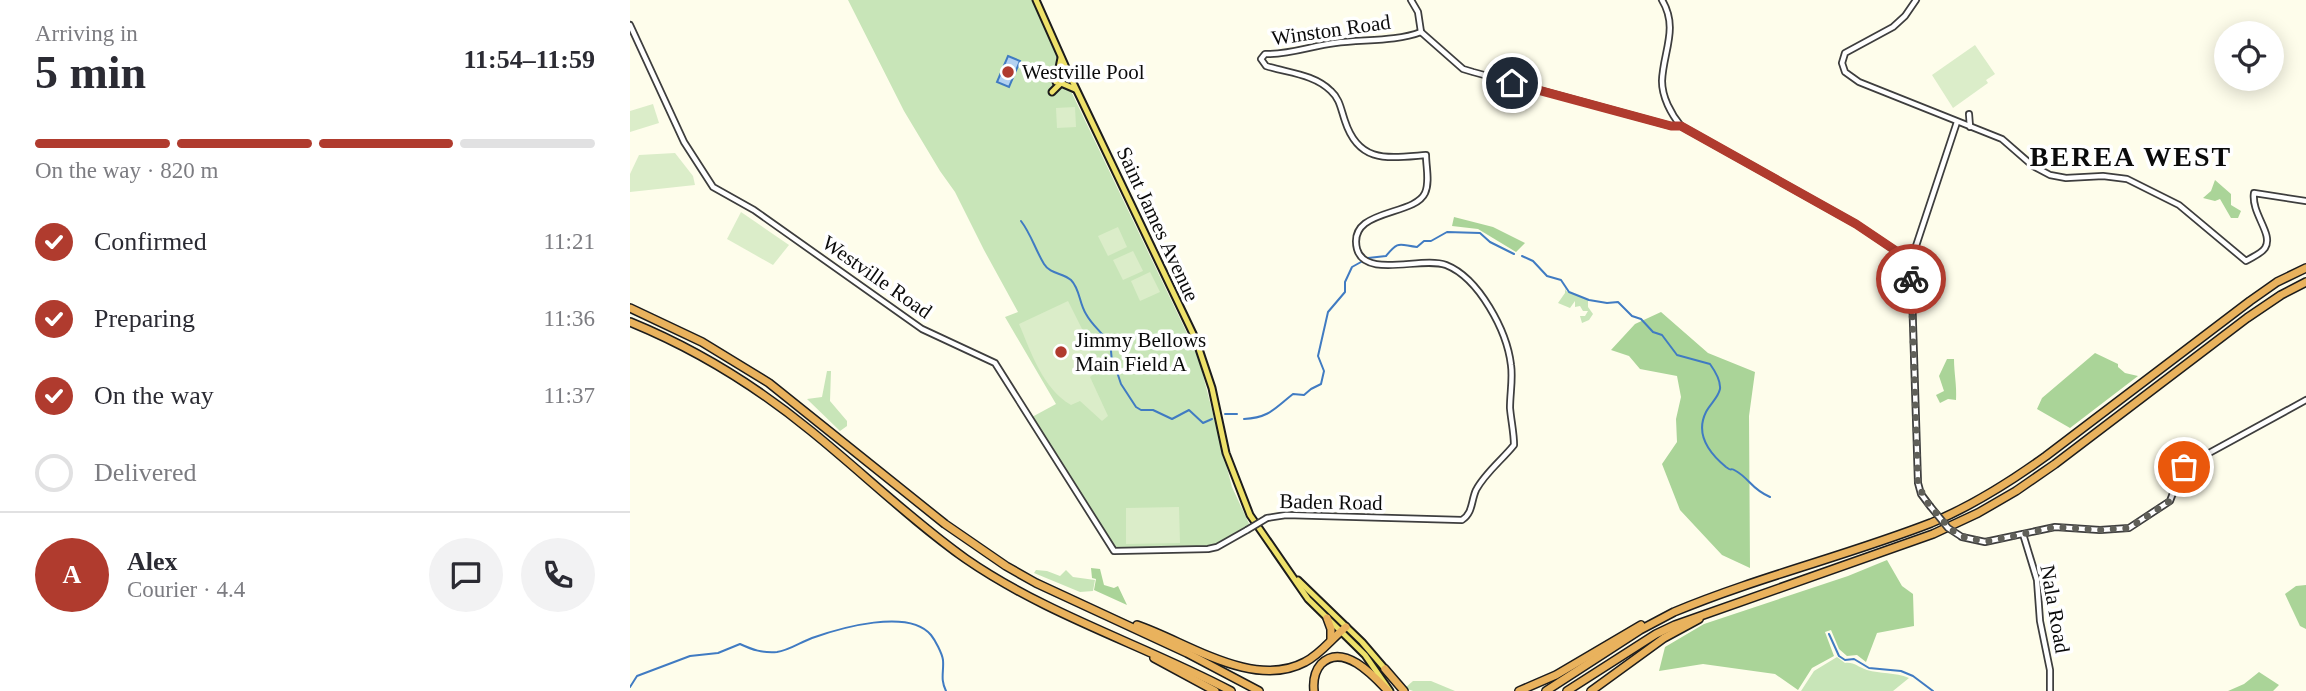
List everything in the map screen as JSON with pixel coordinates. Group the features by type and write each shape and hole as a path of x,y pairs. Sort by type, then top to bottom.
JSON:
{"highway":[{"path":"1519,691 1556,675 1631,630 1689,606 1932,522 1974,502 2011,481 2250,301 2277,282 2306,268"},
{"path":"1567,691 1656,634 1721,607 1933,534 1978,513 2017,491 2247,318 2306,282"},
{"path":"630,308 702,342 769,383 945,524 995,559 1036,583 1188,653 1259,691"},
{"path":"630,322 678,343 761,393 966,558 1024,594 1196,672 1231,691"},
{"path":"1591,691 1664,638 1721,607"},
{"path":"1106,615 1255,671 1275,672 1307,662 1343,629"},
{"path":"1327,618 1331,640"},
{"path":"1546,691 1661,618"},
{"path":"1116,636 1215,691"},
{"path":"1314,691 1314,680 1320,666 1329,659 1340,657 1352,660 1389,691"},
{"path":"1537,691 1584,666"},
{"path":"1385,668 1404,691"}],"main road":[{"name":"Saint James Avenue","path":"1037,3 1196,340 1212,388 1226,453 1243,501 1259,532 1308,599 1385,668 1398,691"},
{"path":"1056,82 1062,58"},
{"path":"1052,92 1061,83 1077,91"},
{"name":"Saint James Avenue","path":"1290,573 1370,661 1389,691"}],"street":[{"path":"1411,0 1416,6 1421,32"},
{"path":"1662,0 1670,25 1662,88 1667,104 1681,126 1856,224 1911,261"},
{"path":"1916,0 1893,27 1846,53 1842,59 1846,74 1859,82 2003,139 2033,166 2050,175 2066,178 2117,177 2142,186 2187,211 2246,261 2262,250 2267,242 2266,231 2255,210 2254,193 2306,201"},
{"name":"Westville Road","path":"630,25 684,142 713,187 754,210 922,329 995,363 1114,551"},
{"name":"Winston Road","path":"1514,445 1510,404 1511,361 1497,320 1477,292 1466,279 1447,265 1432,261 1380,266 1368,262 1358,251 1357,238 1364,225 1418,201 1425,193 1426,155 1385,157 1365,151 1350,134 1339,102 1329,89 1317,81 1266,66 1261,59 1265,54 1421,32 1463,68 1473,72 1671,126 1681,126"},
{"path":"1969,114 1970,127"},
{"path":"1946,117 1953,134"},
{"path":"1957,122 1911,261 1918,483 1922,494 1948,528 1962,537 1990,541 2060,526 2100,530 2129,528 2170,501 2181,472 2189,464 2306,400"},
{"name":"Baden Road","path":"1114,551 1208,549 1217,547 1267,518 1286,515 1462,520 1469,514 1475,492 1481,483 1514,445"},
{"name":"Nala Road","path":"2023,534 2037,580 2040,621 2050,670 2050,691"}],"green space":[{"path":"848,0 1032,0 1069,87 1198,356 1232,487 1251,528 1208,549 1114,550 1032,417 1056,404 1005,317 1018,312 955,192 904,111"},
{"path":"1975,45 1995,74 1986,80 1988,83 1953,108 1932,75"},
{"path":"653,104 659,123 630,132 630,111"},
{"path":"1075,107 1076,127 1057,128 1056,108"},
{"path":"675,153 693,176 695,185 630,192 630,174 639,155"},
{"path":"2215,180 2231,194 2231,205 2241,211 2238,218 2231,218 2220,199 2215,201 2203,198 2211,191"},
{"path":"741,212 789,245 773,265 727,239"},
{"path":"1454,217 1493,227 1525,243 1516,252 1478,229 1452,226"},
{"path":"1118,227 1127,247 1108,256 1098,236"},
{"path":"1133,251 1143,271 1123,280 1113,260"},
{"path":"1150,272 1160,292 1140,301 1131,281"},
{"path":"1565,288 1566,291 1588,300 1588,307 1593,314 1589,320 1582,323 1580,316 1585,316 1588,311 1583,311 1580,306 1575,307 1575,301 1570,308 1558,303 1565,293"},
{"name":"Jimmy Bellows Main Field A","path":"1068,301 1086,337 1096,372 1090,377 1108,416 1102,421 1080,401 1071,405 1053,390 1033,358 1019,324"},
{"path":"1661,312 1708,353 1755,372 1749,416 1750,568 1722,555 1680,510 1662,464 1677,442 1676,419 1681,397 1677,376 1640,369 1629,356 1611,350 1635,324"},
{"path":"2095,353 2118,364 2125,373 2138,376 2070,428 2037,409 2042,398"},
{"path":"1947,359 1954,359 1956,400 1948,399 1940,403 1936,395 1944,391 1939,376"},
{"path":"827,371 831,371 830,401 847,421 847,426 840,431 807,399 822,397"},
{"path":"1179,507 1180,543 1126,544 1126,508"},
{"path":"1887,560 1902,586 1913,594 1914,626 1877,633 1866,662 1857,655 1847,656 1839,649 1831,630 1825,632 1834,656 1812,668 1798,690 1775,674 1703,664 1659,671 1665,647 1704,624 1848,576"},
{"path":"1091,568 1100,569 1104,585 1114,588 1118,586 1127,605 1094,590 1096,579 1092,578"},
{"path":"1036,570 1060,576 1066,570 1073,577 1095,580 1093,591 1080,592 1034,573"},
{"path":"2306,585 2306,629 2300,626 2285,594 2296,586"},
{"path":"1837,657 1845,663 1867,670 1909,678 1893,691 1801,691 1814,671"},
{"path":"2259,672 2279,685 2273,691 2228,691 2244,684"},
{"path":"1413,681 1431,681 1455,691 1413,691 1405,688"}],"water":[{"name":"Westville Pool","path":"1008,56 1020,61 1009,87 997,82"}],"waterway":[{"path":"1021,221 1047,267 1074,284 1090,321 1108,342 1112,355 1111,364 1136,407 1153,410 1172,419 1189,410 1203,423 1212,419"},
{"path":"1368,258 1386,256 1400,245 1417,247 1424,241 1431,241 1447,232 1480,233 1490,242 1514,254"},
{"path":"1522,256 1533,261 1547,276 1561,280 1569,292 1589,300 1618,302 1653,332 1662,335 1677,355 1710,364 1719,379 1720,389 1703,420 1703,435 1709,449 1726,467 1741,474 1759,491 1770,497"},
{"path":"1244,419 1266,414 1293,394 1304,395 1321,384 1324,371 1318,356 1328,312 1345,292 1345,282 1352,267 1361,262"},
{"path":"1225,414 1237,414"},
{"path":"630,687 637,676 690,656 718,653 740,644 758,651 777,652 839,630 891,621 921,627 931,635 942,657 946,691"},
{"path":"1829,634 1839,656 1845,660 1854,659 1869,668 1901,671 1913,676 1933,691"}],"way so far":[{"path":"1911,279 1918,483 1925,500 1951,530 1962,537 1985,542 2050,527 2100,530 2129,528 2170,501 2184,467"}],"place":[{"name":"Westville Pool","path":"1008,72"},
{"name":"Jimmy Bellows Main Field A","path":"1061,352"}],"district":[{"name":"BEREA WEST","path":"2131,156"}],"route":[{"path":"1512,83 1674,127 1681,126 1856,224 1911,261 1911,279"}]}
